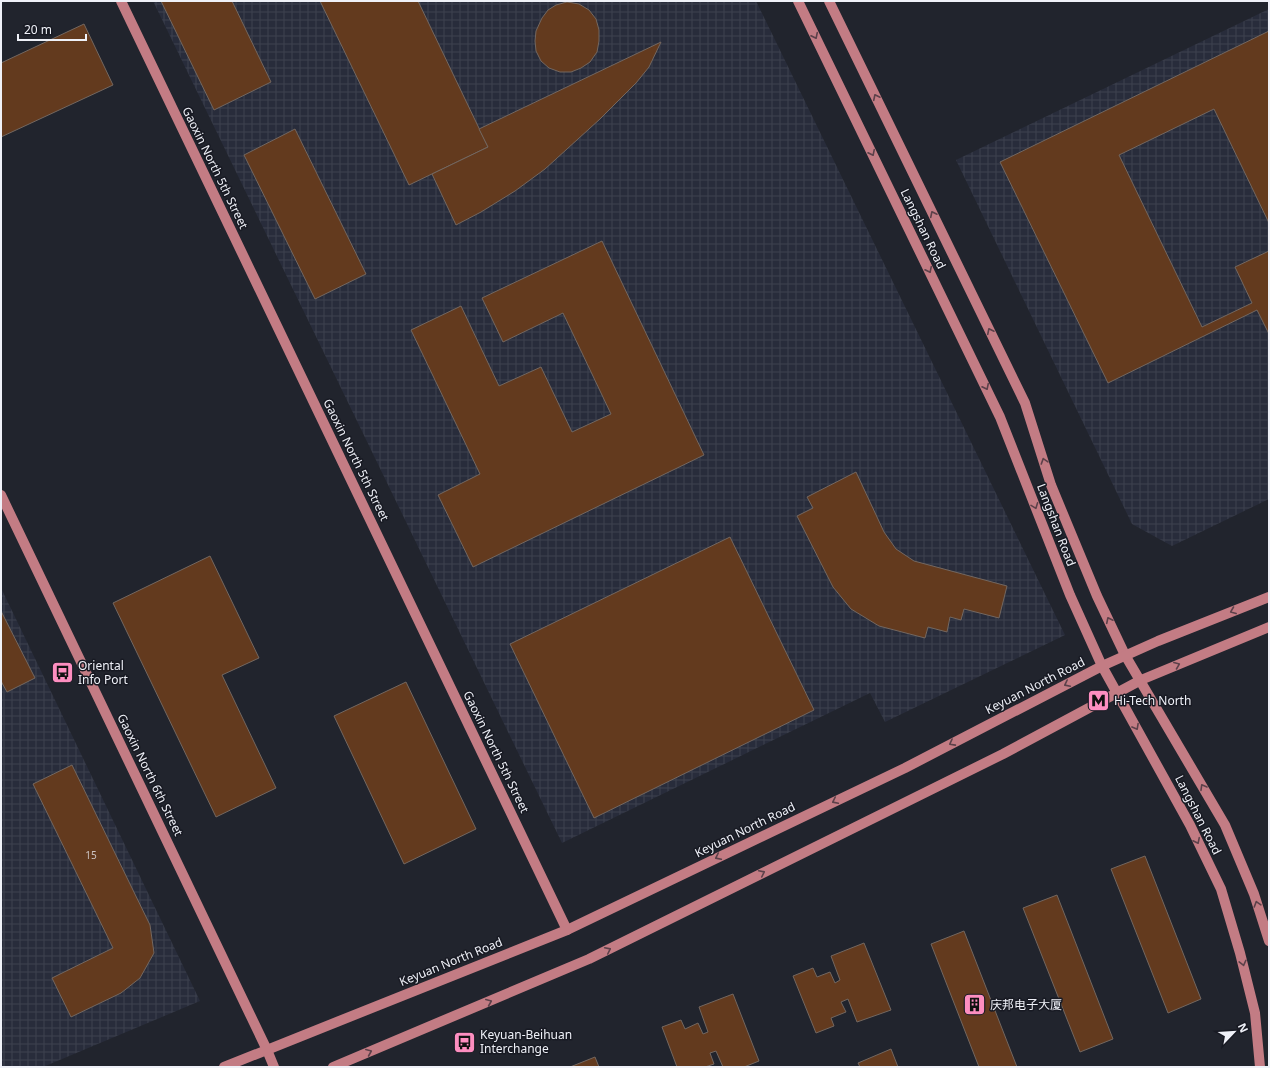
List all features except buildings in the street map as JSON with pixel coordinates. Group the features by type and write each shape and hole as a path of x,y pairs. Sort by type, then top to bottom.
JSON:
{"main road":[{"name":"Gaoxin North 5th Street","path":"121,1 566,930"},
{"name":"Langshan Road","path":"798,1 1000,417 1070,595 1102,666 1190,825 1221,889 1240,953 1255,1013 1260,1067"},
{"name":"Langshan Road","path":"829,1 1025,403 1051,485 1097,596 1126,655 1225,824 1254,894 1269,941"},
{"name":"Gaoxin North 6th Street","path":"1,495 274,1067"},
{"name":"Keyuan North Road","path":"224,1067 566,930 905,768 1102,666 1269,597"},
{"path":"333,1067 589,959 1003,754 1141,680 1269,627"}],"shaded area":[{"path":"153,1 756,1 1065,635 885,722 870,693 562,843"},
{"path":"1269,9 1269,499 1172,546 1132,524 956,160"},
{"path":"1,588 200,1001 43,1067 1,1067"}],"place":[{"name":"Oriental Info Port","path":"62,673"},
{"name":"Hi-Tech North","path":"1099,701"},
{"name":"庆邦电子大厦","path":"974,1005"},
{"name":"Keyuan-Beihuan Interchange","path":"464,1042"}]}
